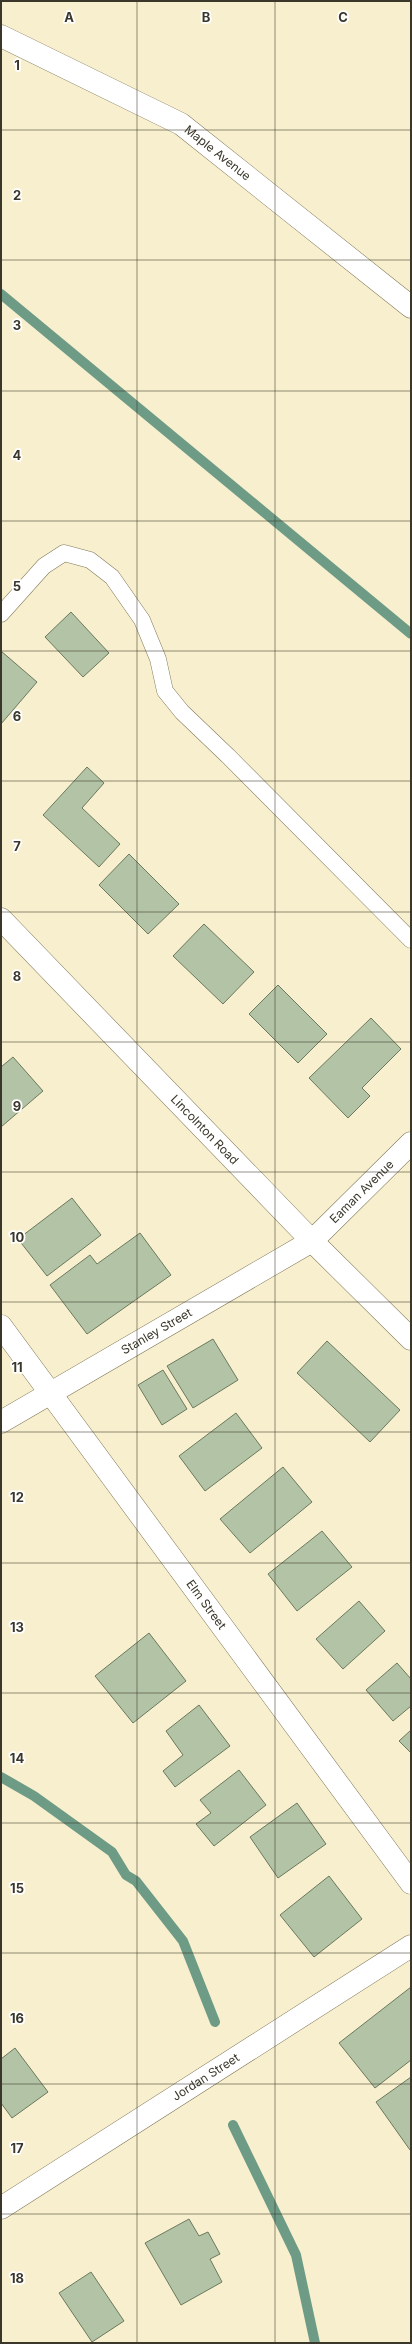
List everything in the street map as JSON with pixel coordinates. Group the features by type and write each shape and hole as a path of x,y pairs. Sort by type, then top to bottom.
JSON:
{"street":[{"name":"Maple Avenue","path":"1,36 181,124 411,307"},
{"name":"Lincolnton Road","path":"1,919 312,1241 411,1339"},
{"name":"Eaman Avenue","path":"312,1241 411,1143"},
{"name":"Stanley Street","path":"1,1422 50,1392 312,1241"},
{"name":"Elm Street","path":"1,1326 411,1883"},
{"name":"Jordan Street","path":"1,2208 411,1946"}],"lane":[{"path":"1,614 44,566 64,553 90,560 112,577 142,620 158,659 164,692 182,712 228,756 411,940"}],"building":[{"path":"71,612 109,653 83,677 45,637"},
{"path":"1,651 37,682 1,724"},
{"path":"87,767 104,783 82,808 120,844 99,867 43,815"},
{"path":"129,854 179,904 148,934 99,885"},
{"path":"204,924 254,972 223,1004 173,956"},
{"path":"278,985 327,1034 298,1063 249,1014"},
{"path":"371,1018 401,1049 362,1088 370,1096 348,1118 309,1078"},
{"path":"13,1057 43,1091 1,1127 1,1067"},
{"path":"72,1198 101,1235 47,1276 18,1239"},
{"path":"140,1233 171,1275 87,1334 50,1285 90,1255 97,1264"},
{"path":"213,1339 238,1380 193,1408 167,1366"},
{"path":"327,1341 400,1410 370,1442 297,1373"},
{"path":"163,1370 187,1409 162,1425 138,1385"},
{"path":"236,1413 262,1448 205,1491 179,1456"},
{"path":"283,1467 312,1502 250,1553 220,1519"},
{"path":"322,1531 352,1567 297,1611 268,1574"},
{"path":"359,1601 385,1631 343,1669 316,1639"},
{"path":"149,1633 186,1681 133,1723 95,1676"},
{"path":"397,1663 411,1679 411,1706 393,1721 366,1690"},
{"path":"199,1705 230,1746 175,1787 163,1771 183,1755 166,1731"},
{"path":"411,1730 411,1753 399,1741"},
{"path":"239,1770 266,1805 214,1846 196,1824 211,1813 200,1800"},
{"path":"297,1803 326,1844 278,1878 250,1837"},
{"path":"329,1876 362,1919 314,1957 280,1915"},
{"path":"411,1987 411,2060 375,2088 339,2043"},
{"path":"15,2048 48,2092 12,2118 1,2103 1,2059"},
{"path":"411,2077 411,2150 410,2150 376,2102"},
{"path":"189,2219 199,2236 208,2232 220,2254 210,2259 222,2282 181,2305 145,2243"},
{"path":"91,2272 124,2321 92,2342 59,2293"}],"waterway":[{"path":"1,294 411,634"},
{"path":"1,1777 34,1796 112,1852 126,1875 136,1881 183,1941 215,2022"},
{"path":"233,2125 296,2255 315,2343"}]}
